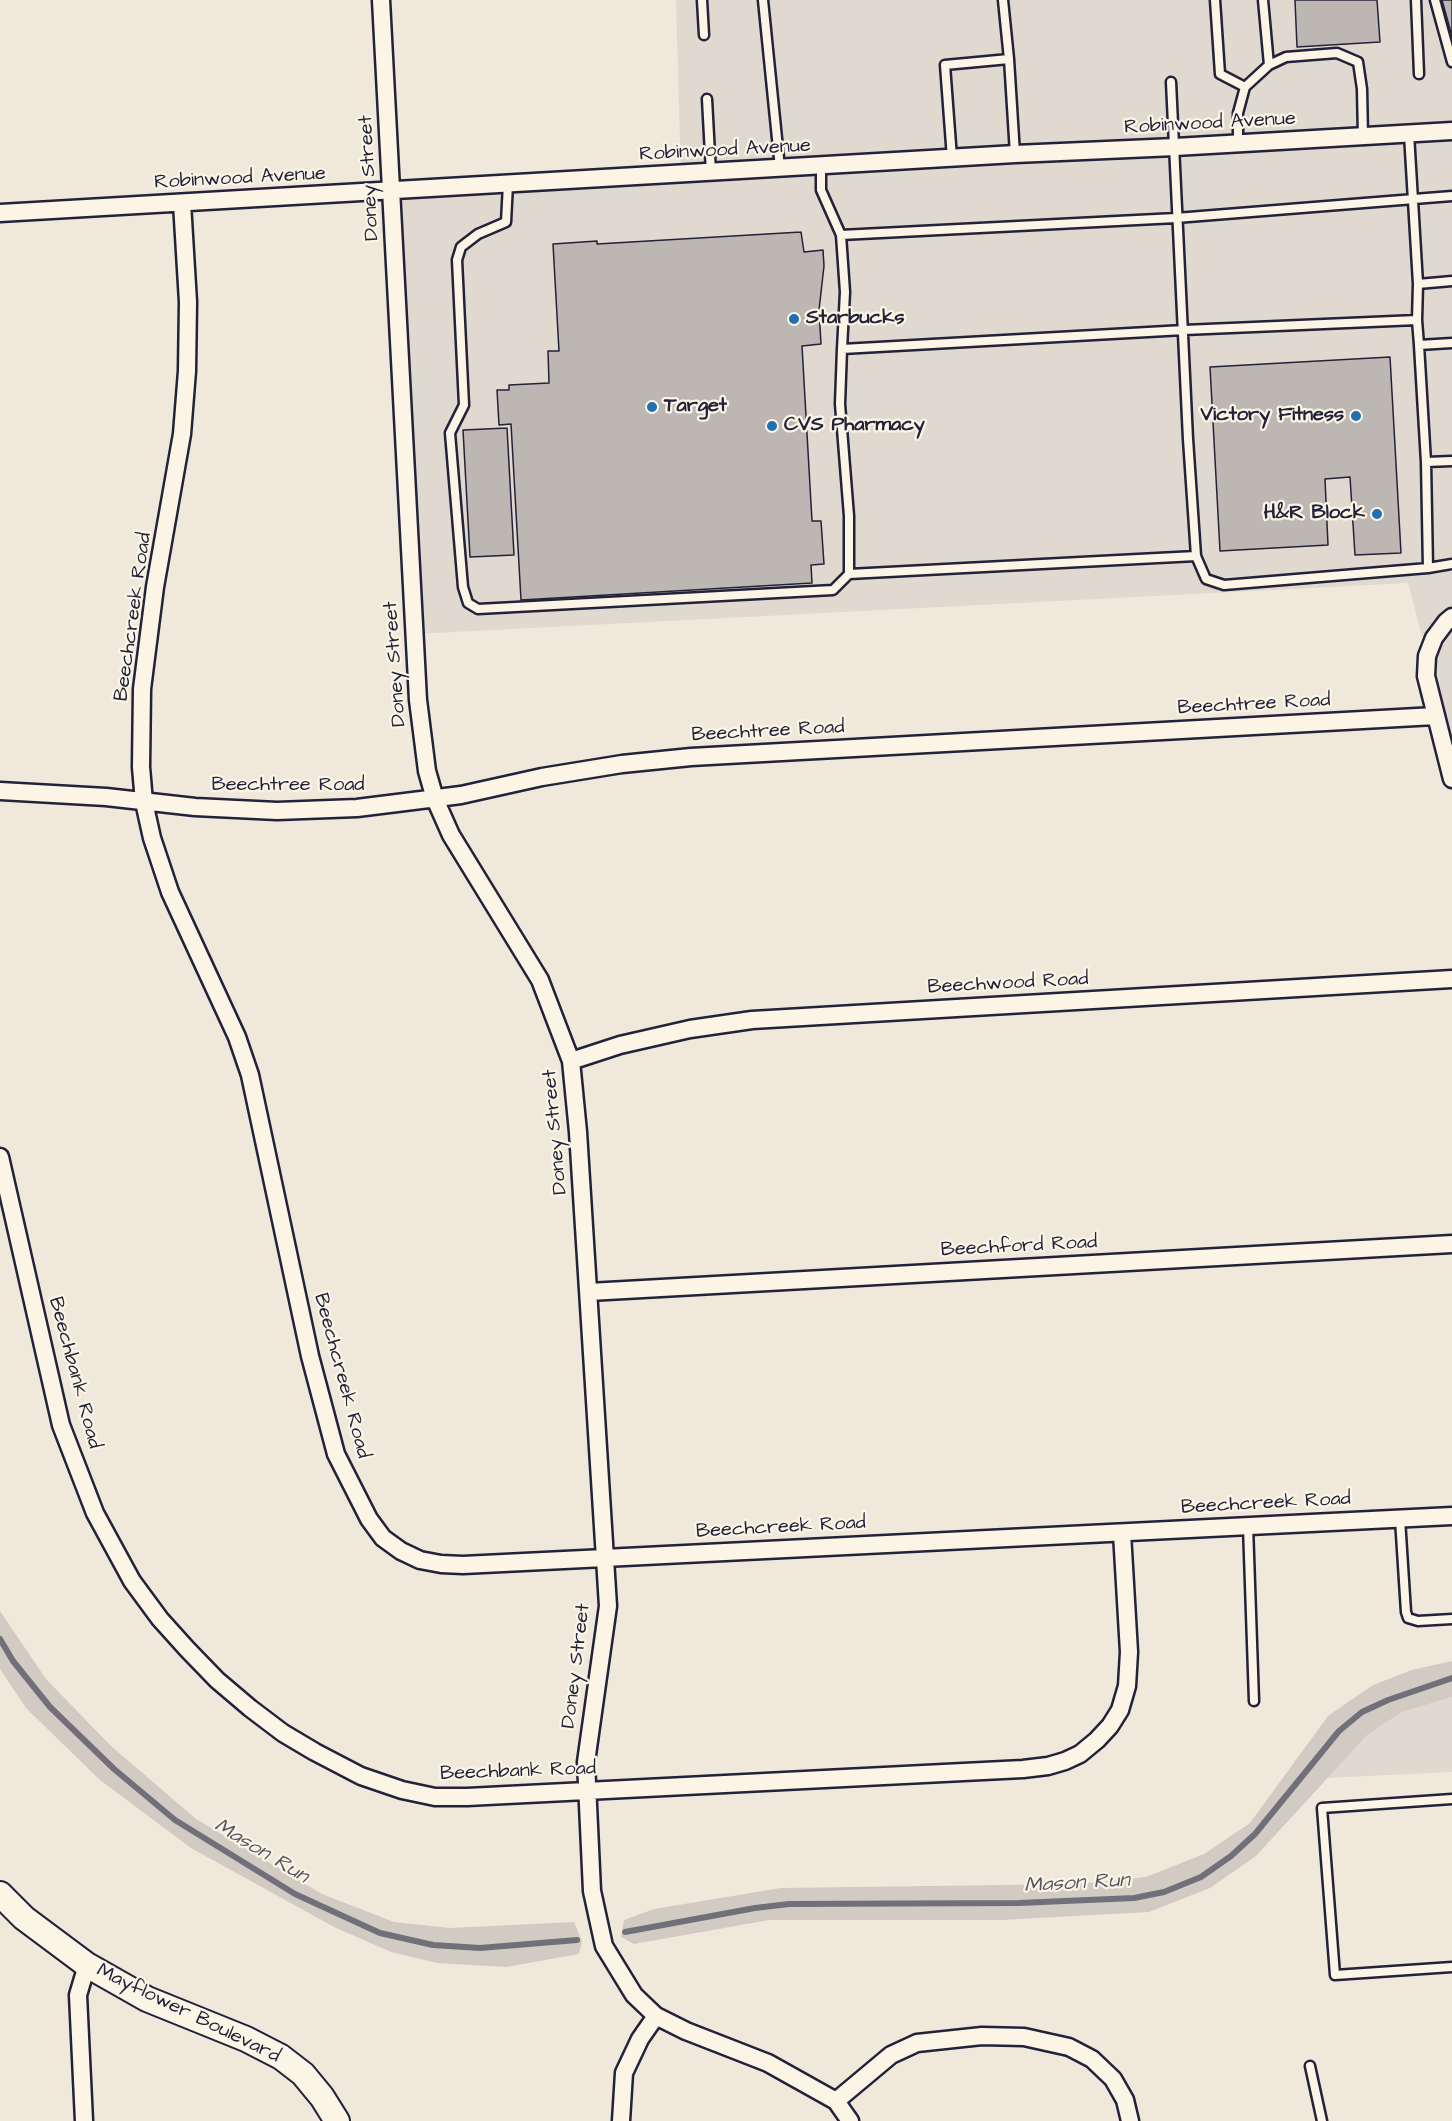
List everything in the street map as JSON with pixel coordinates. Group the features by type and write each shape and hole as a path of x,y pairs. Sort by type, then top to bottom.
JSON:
{"street":[{"name":"Doney Street","path":"381,0 418,700 427,771 435,799 451,835 540,980 571,1061 589,1292 608,1606 586,1762 592,1891 604,1946 634,1995 656,2016 686,2031 768,2063 836,2101 850,2121"},
{"name":"Robinwood Avenue","path":"0,213 1452,131"},
{"name":"Beechcreek Road","path":"182,203 188,302 187,371 182,434 155,586 142,689 141,767 144,802 152,838 170,892 237,1036 250,1075 312,1367 336,1454 369,1519 383,1538 401,1551 420,1560 441,1564 1452,1516"},
{"path":"1452,617 1434,638 1427,656 1426,676 1452,779"},
{"name":"Beechtree Road","path":"0,791 106,797 195,807 277,811 357,808 435,799 622,764 691,757 1435,716"},
{"name":"Beechwood Road","path":"571,1061 620,1045 690,1029 752,1020 1452,979"},
{"name":"Beechbank Road","path":"0,1157 61,1425 95,1513 132,1581 160,1619 217,1680 283,1733 361,1776 402,1790 435,1797 467,1797 1048,1766 1080,1754 1098,1740 1120,1710 1127,1686 1129,1652 1122,1533"},
{"name":"Beechford Road","path":"589,1292 1452,1244"},
{"name":"Mayflower Boulevard","path":"0,1894 24,1918 87,1965 147,1999 246,2039 281,2056 303,2074 322,2097 337,2121"},
{"path":"84,2121 78,1995 87,1965"},
{"path":"621,2121 624,2073 640,2039 656,2016"},
{"path":"836,2101 891,2055 917,2043 982,2036 1024,2037 1069,2047 1092,2059 1113,2079 1125,2100 1130,2121"}],"lane":[{"path":"702,0 704,35"},
{"path":"763,0 780,168"},
{"path":"1003,0 1010,59 1015,154"},
{"path":"1215,0 1220,74 1245,87"},
{"path":"1263,0 1269,65"},
{"path":"1416,0 1419,74"},
{"path":"1436,0 1452,62"},
{"path":"1238,144 1238,113 1245,87 1269,65 1286,57 1337,53 1359,62 1364,137"},
{"path":"952,158 945,65 1010,59"},
{"path":"1171,82 1176,218 1196,556 1206,579 1224,585 1452,564"},
{"path":"707,99 711,172"},
{"path":"1409,134 1426,462 1428,568"},
{"path":"821,166 821,190 841,235 845,292 840,404 849,516 849,574"},
{"path":"508,184 506,222 478,234 461,247 458,260 464,405 450,433 463,586 468,603 477,609 833,590 849,574 1196,556"},
{"path":"841,235 1176,218 1452,196"},
{"path":"1418,284 1452,281"},
{"path":"842,349 1417,320"},
{"path":"1419,345 1452,343"},
{"path":"1426,462 1452,461"},
{"path":"1400,1519 1408,1617 1418,1621 1452,1619"},
{"path":"1248,1526 1254,1701"},
{"path":"1452,1799 1322,1808 1335,1975 1452,1967"},
{"path":"1310,2066 1322,2121"}],"shaded area":[{"path":"676,0 1452,0 1452,752 1408,583 415,634 394,193 681,175"},
{"path":"0,1611 46,1679 111,1746 196,1819 322,1894 394,1922 450,1928 574,1922 582,1941 579,1954 506,1967 437,1963 391,1952 334,1927 191,1848 100,1780 26,1708 0,1669"},
{"path":"1452,1661 1452,1697 1402,1712 1366,1736 1256,1856 1210,1888 1149,1912 1002,1920 769,1920 634,1944 621,1937 624,1920 654,1909 781,1888 1078,1884 1146,1877 1204,1854 1250,1823 1328,1716 1373,1685 1412,1670"},
{"path":"1452,1697 1452,1772 1325,1778 1366,1736 1402,1712"}],"building":[{"path":"1295,0 1377,0 1380,42 1297,47"},
{"path":"1442,0 1452,0 1452,36"},
{"name":"Target","path":"801,232 804,252 823,250 824,266 819,310 821,344 802,346 812,521 821,521 824,564 811,565 812,583 521,600 511,424 499,425 497,390 509,390 509,385 549,383 548,351 559,351 553,244 597,241 597,244"},
{"path":"1390,357 1401,553 1355,555 1350,477 1325,479 1328,545 1220,551 1210,367"},
{"path":"507,428 514,555 470,557 463,430"}],"waterway":[{"name":"Mason Run","path":"0,1639 13,1661 50,1707 114,1769 175,1820 295,1894 380,1933 433,1945 480,1948 577,1940"},
{"name":"Mason Run","path":"625,1932 789,1904 1019,1903 1134,1898 1164,1892 1201,1877 1231,1856 1255,1834 1339,1731 1362,1712 1388,1700 1452,1678"}],"place":[{"name":"Starbucks","path":"794,319"},
{"name":"Target","path":"652,407"},
{"name":"Victory Fitness","path":"1356,416"},
{"name":"CVS Pharmacy","path":"772,426"},
{"name":"H&R Block","path":"1377,514"}]}
